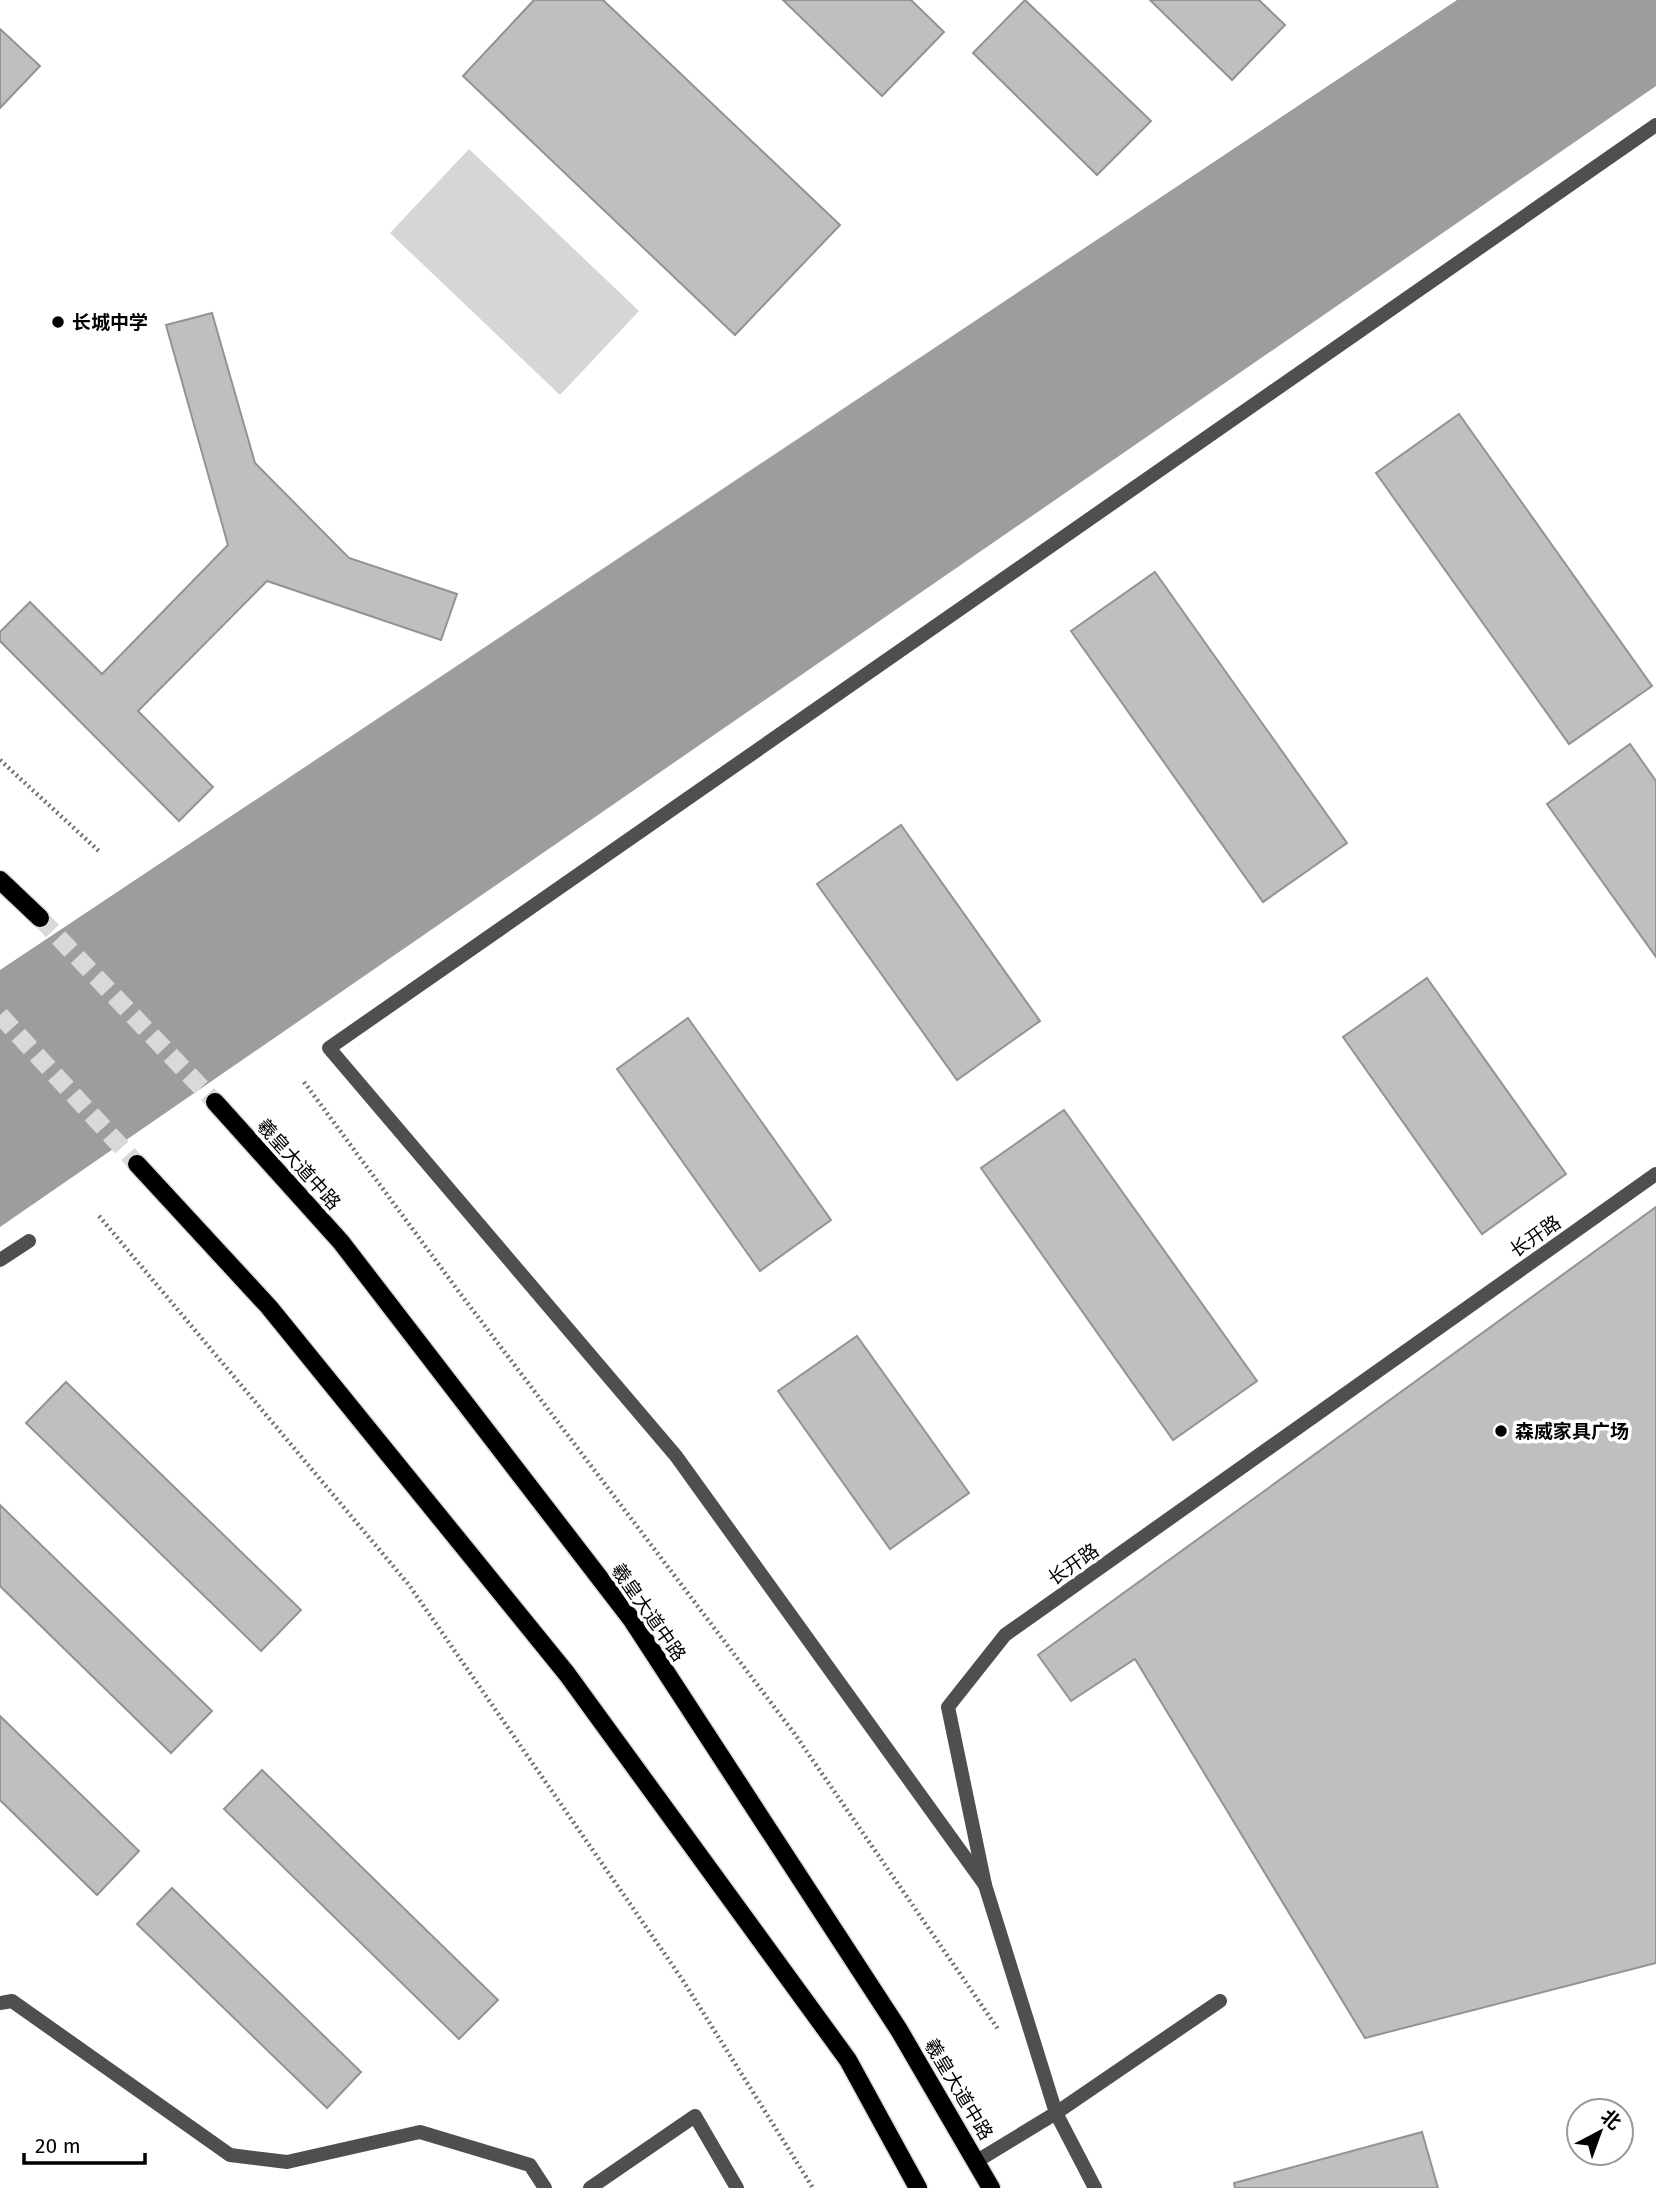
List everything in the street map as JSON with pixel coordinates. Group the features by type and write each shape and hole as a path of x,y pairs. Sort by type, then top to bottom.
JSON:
{"main road":[{"path":"0,880 40,918"},
{"name":"羲皇大道中路","path":"215,1102 341,1242 632,1620 899,2030 991,2188"},
{"path":"137,1164 269,1307 567,1674 849,2060 918,2188"}],"street":[{"path":"985,1885 676,1456 330,1048 1656,125"},
{"name":"长开路","path":"1095,2188 1056,2113 985,1885 948,1707 1005,1635 1656,1174"},
{"path":"0,1260 29,1241"},
{"path":"0,2003 12,2001 230,2155 287,2162 420,2132 530,2165 545,2188"},
{"path":"977,2161 1056,2113 1220,2001"},
{"path":"590,2188 695,2116 737,2188"}],"path":[{"path":"0,760 101,853"},
{"path":"304,1082 459,1292 794,1733 1000,2032"},
{"path":"99,1216 409,1585 682,1979 813,2188"}],"shaded area":[{"path":"1457,0 1656,0 1656,86 0,1227 0,970"},
{"path":"469,149 639,311 560,395 390,233"}],"building":[{"path":"534,0 603,0 840,225 735,335 463,76"},
{"path":"783,0 911,0 944,32 882,96"},
{"path":"1025,0 1151,121 1097,175 973,53"},
{"path":"1150,0 1259,0 1285,25 1232,80"},
{"path":"0,29 40,66 0,108"},
{"path":"212,313 255,463 349,558 457,594 441,640 267,581 138,711 213,787 179,821 0,641 0,632 30,602 102,674 228,545 166,325"},
{"path":"1459,414 1652,686 1569,744 1376,473"},
{"path":"1155,572 1347,843 1263,902 1071,631"},
{"path":"1630,744 1656,781 1656,957 1547,804"},
{"path":"901,825 1040,1021 957,1080 817,884"},
{"path":"1427,978 1566,1174 1482,1234 1343,1037"},
{"path":"688,1018 831,1220 760,1271 617,1069"},
{"path":"1064,1110 1257,1381 1173,1440 981,1168"},
{"name":"森威家具广场","path":"1656,1207 1656,1963 1365,2038 1135,1659 1071,1701 1038,1655"},
{"path":"857,1336 969,1493 890,1549 778,1391"},
{"path":"66,1382 301,1610 261,1651 26,1423"},
{"path":"0,1505 212,1711 171,1753 0,1586"},
{"path":"0,1716 139,1851 97,1895 0,1800"},
{"path":"262,1770 498,2000 459,2039 224,1809"},
{"path":"172,1888 361,2072 327,2108 137,1924"},
{"path":"1422,2132 1438,2188 1235,2188 1234,2183"}],"tunnel":[{"path":"40,918 215,1102"},
{"path":"0,1015 137,1164"}],"place":[{"name":"长城中学","path":"58,322"},
{"name":"森威家具广场","path":"1501,1431"}]}
